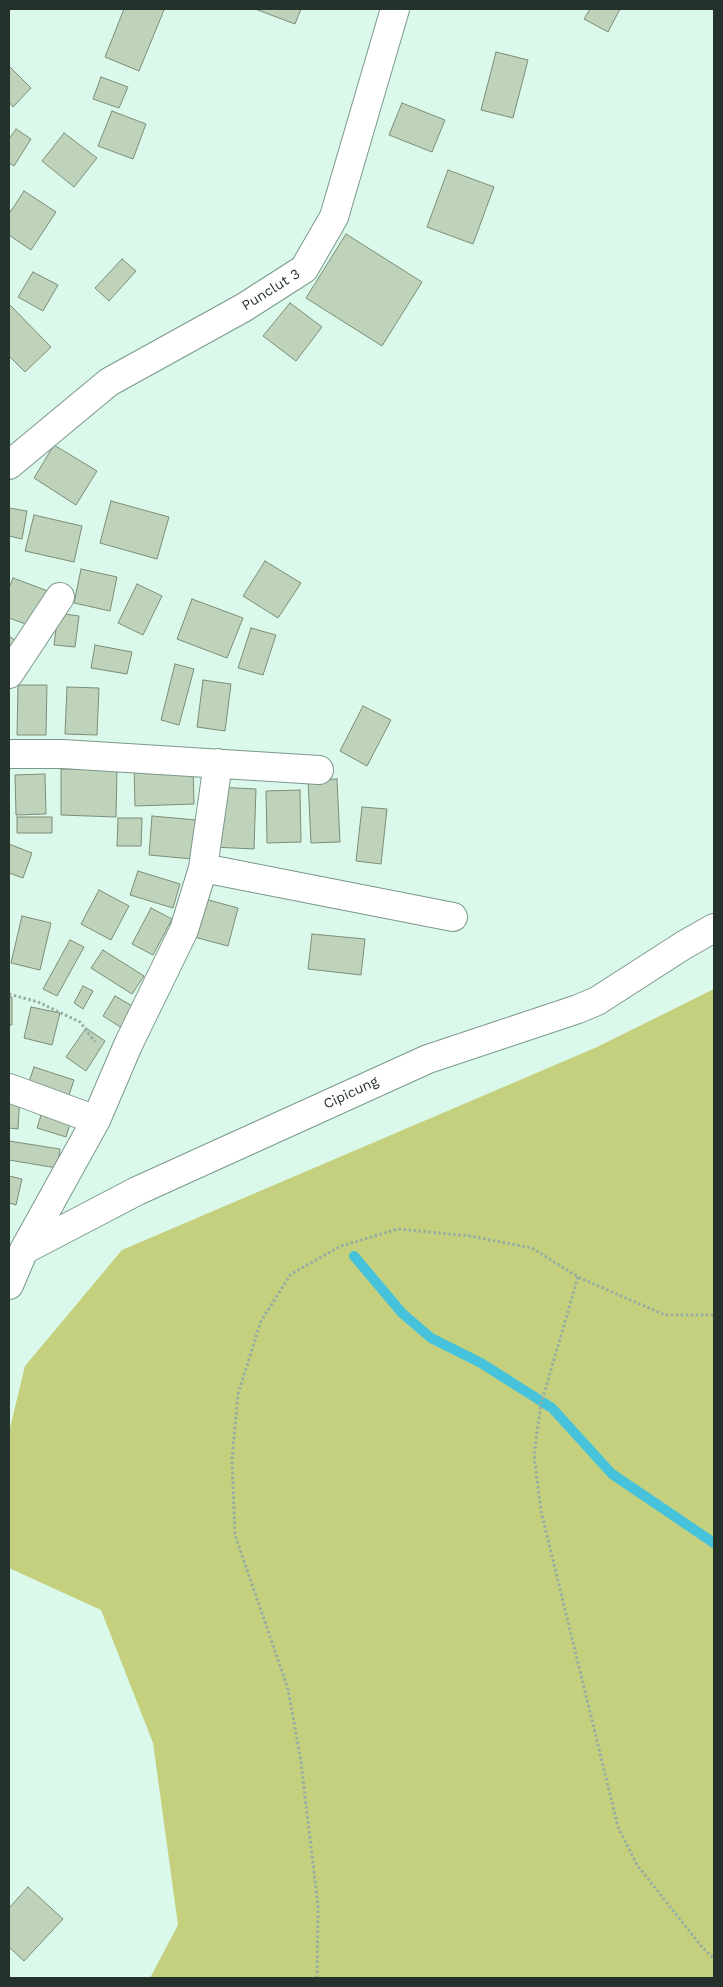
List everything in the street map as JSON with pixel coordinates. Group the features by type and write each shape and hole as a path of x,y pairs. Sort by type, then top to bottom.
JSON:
{"street":[{"name":"Punclut 3","path":"9,465 109,382 243,308 304,269 334,217 395,9"},
{"path":"9,674 60,598"},
{"path":"9,754 63,754 319,770"},
{"path":"9,1285 24,1250 96,1120 128,1046 184,930 203,868 218,763"},
{"path":"203,868 453,917"},
{"name":"Cipicung","path":"24,1250 137,1191 428,1059 578,1009 597,1000 714,928"},
{"path":"9,1088 96,1120"}],"path":[{"path":"9,994 38,1002 80,1022"},
{"path":"317,1978 318,1906 301,1762 288,1690 235,1535 232,1460 238,1394 261,1321 291,1274 341,1246 398,1229 470,1236 532,1248 578,1277 665,1315 714,1315"},
{"path":"578,1277 542,1404 534,1455 542,1512 618,1828 637,1865 702,1947 714,1959"}],"green space":[{"path":"714,989 714,1978 150,1978 178,1925 153,1743 101,1610 9,1568 9,1432 25,1366 122,1250 597,1047"}],"building":[{"path":"124,9 164,10 139,71 105,57"},
{"path":"255,9 301,9 295,24"},
{"path":"590,9 620,9 608,32 584,19"},
{"path":"496,52 528,60 513,118 481,110"},
{"path":"9,66 31,88 13,107 9,102"},
{"path":"101,77 128,87 119,108 93,99"},
{"path":"402,103 445,120 432,152 389,135"},
{"path":"112,111 146,124 133,159 98,146"},
{"path":"16,129 31,139 14,166 9,163 9,139"},
{"path":"64,133 97,158 74,187 42,161"},
{"path":"448,170 494,187 473,244 427,227"},
{"path":"24,191 56,212 31,250 9,235 9,214"},
{"path":"346,234 422,282 382,346 306,298"},
{"path":"122,259 136,271 109,301 95,288"},
{"path":"33,272 58,285 43,311 18,297"},
{"path":"290,303 322,327 296,361 263,336"},
{"path":"9,304 51,347 25,372 9,356"},
{"path":"54,445 97,471 76,505 34,478"},
{"path":"111,501 169,517 157,559 100,543"},
{"path":"9,508 27,511 22,539 9,536"},
{"path":"34,515 82,526 74,562 25,551"},
{"path":"265,561 301,583 278,618 243,596"},
{"path":"81,569 117,577 110,611 74,603"},
{"path":"13,578 48,591 34,627 9,618 9,588"},
{"path":"137,584 162,596 143,635 118,623"},
{"path":"192,599 243,618 227,658 177,639"},
{"path":"58,613 79,616 75,647 54,645"},
{"path":"251,628 276,635 263,675 238,668"},
{"path":"9,636 19,643 9,656"},
{"path":"95,645 132,652 127,674 91,668"},
{"path":"175,664 194,669 179,725 161,720"},
{"path":"203,680 231,684 225,731 197,727"},
{"path":"18,685 47,685 46,735 17,735"},
{"path":"67,687 99,688 97,735 65,734"},
{"path":"363,706 391,720 367,766 340,751"},
{"path":"193,766 194,804 135,806 134,768"},
{"path":"61,769 117,770 116,817 61,815"},
{"path":"45,774 46,814 16,815 15,775"},
{"path":"337,779 340,842 311,843 308,780"},
{"path":"215,787 256,789 254,849 213,847"},
{"path":"300,790 301,842 267,843 266,791"},
{"path":"362,807 387,809 381,864 356,861"},
{"path":"152,816 196,820 192,859 149,855"},
{"path":"17,817 52,817 52,833 17,833"},
{"path":"118,818 142,818 141,846 117,846"},
{"path":"9,844 32,853 23,878 9,873"},
{"path":"138,871 180,884 173,908 130,895"},
{"path":"99,890 129,906 111,940 81,924"},
{"path":"205,899 238,908 228,946 194,937"},
{"path":"151,908 172,919 153,955 132,944"},
{"path":"22,916 51,923 40,970 11,963"},
{"path":"312,934 365,939 361,975 308,969"},
{"path":"70,940 84,947 57,996 43,989"},
{"path":"103,950 144,976 132,994 91,968"},
{"path":"83,986 93,991 83,1009 74,1003"},
{"path":"115,996 134,1007 122,1028 103,1016"},
{"path":"9,997 12,997 12,1025 9,1025"},
{"path":"31,1007 60,1013 52,1045 24,1038"},
{"path":"86,1028 105,1041 86,1071 66,1057"},
{"path":"34,1067 74,1080 66,1104 26,1091"},
{"path":"9,1095 20,1095 18,1129 9,1128"},
{"path":"42,1112 71,1121 66,1137 37,1128"},
{"path":"9,1141 60,1149 57,1168 9,1160"},
{"path":"9,1176 22,1179 16,1205 9,1203"},
{"path":"28,1887 63,1919 24,1961 9,1947 9,1908"}],"waterway":[{"path":"354,1256 402,1313 431,1338 481,1363 552,1408 612,1474 714,1543"}]}
